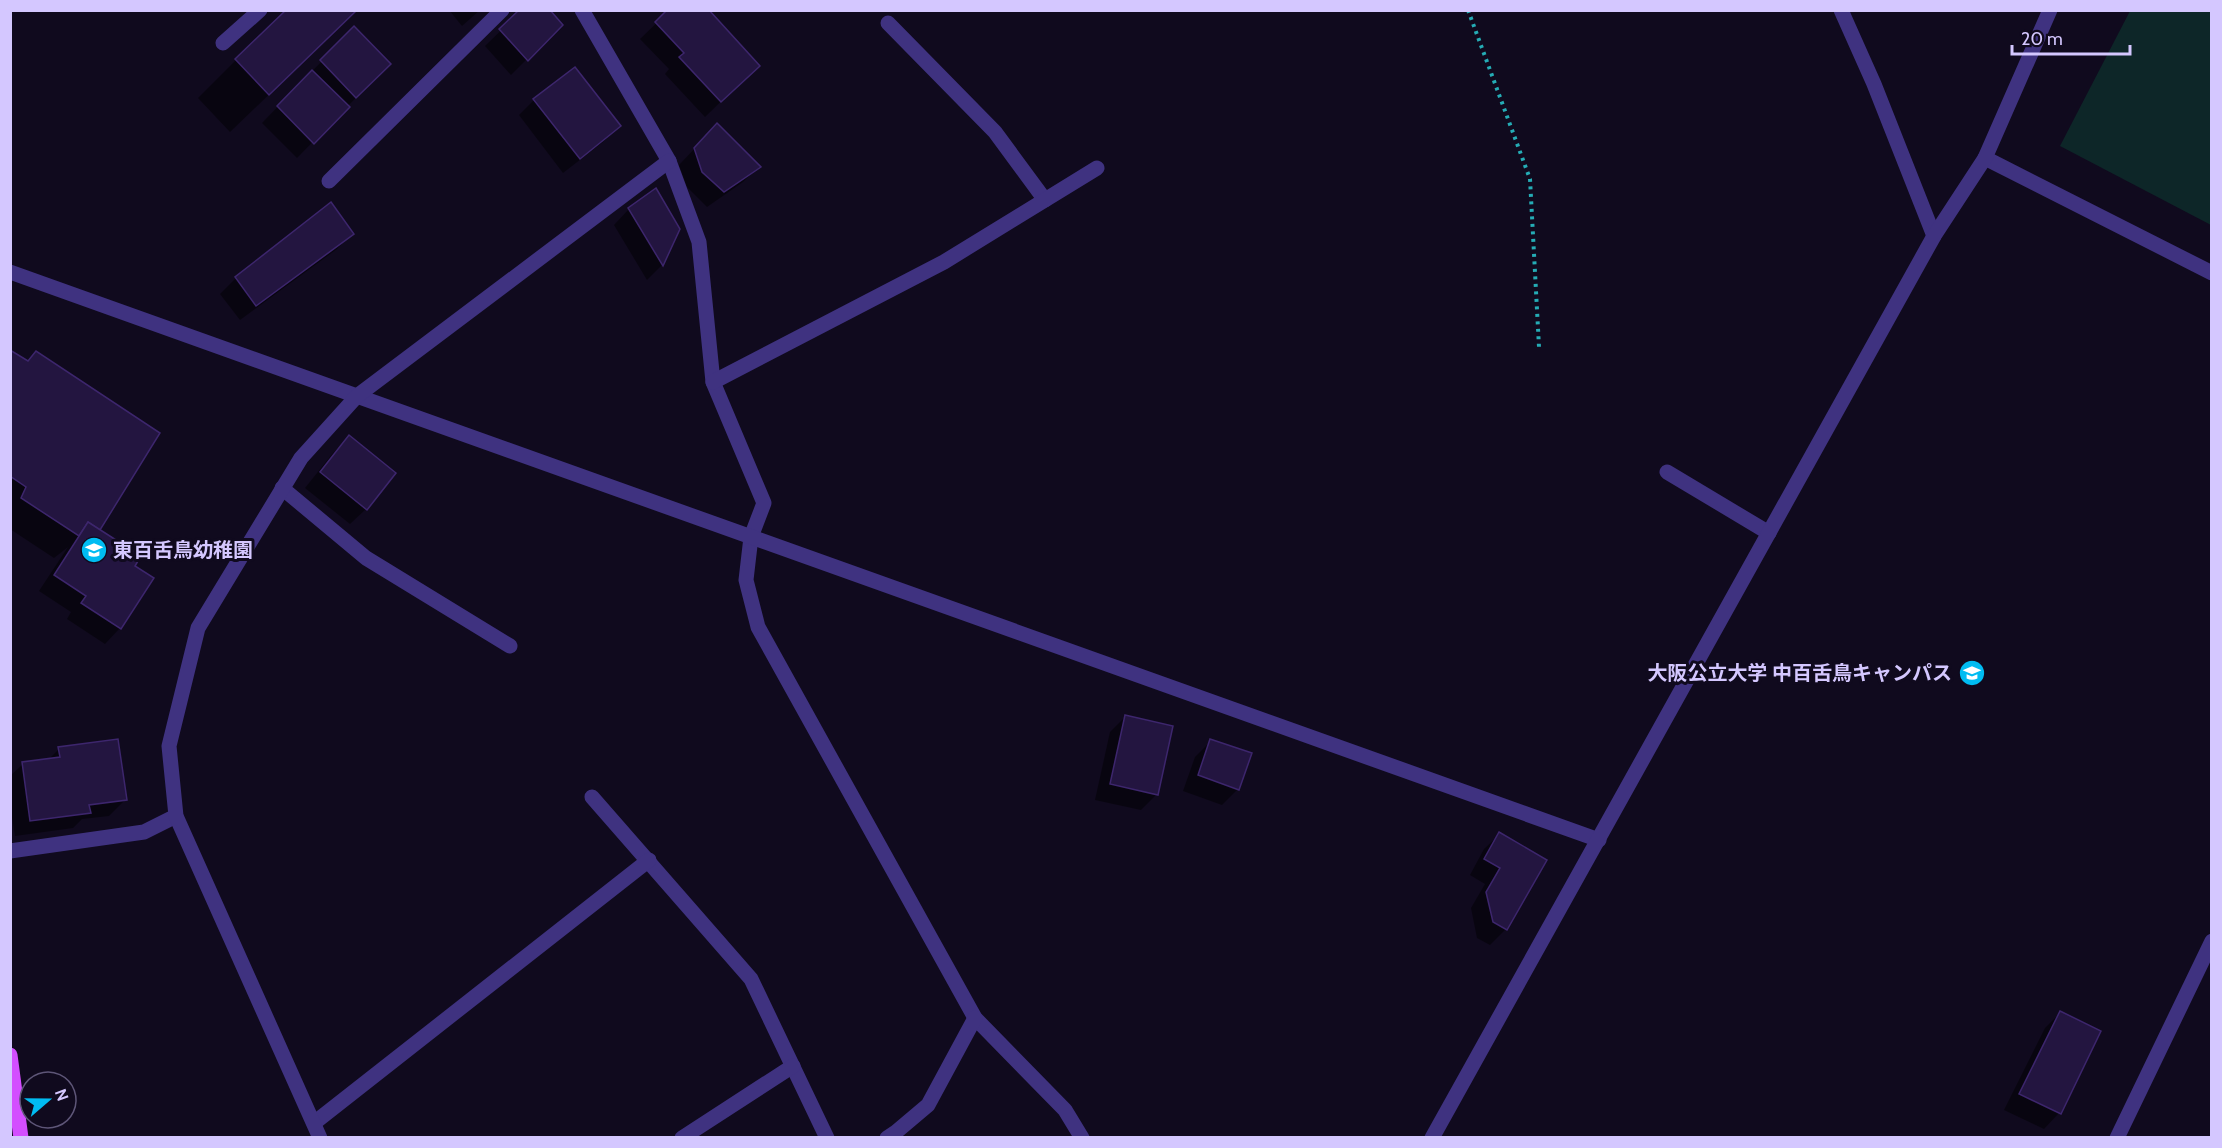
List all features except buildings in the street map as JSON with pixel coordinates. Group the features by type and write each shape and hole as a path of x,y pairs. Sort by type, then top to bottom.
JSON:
{"main road":[{"path":"10,1055 21,1137"}],"street":[{"path":"224,43 260,10"},
{"path":"329,181 502,10"},
{"path":"582,10 669,161 699,242 713,382 764,502 751,537 746,580 758,627 975,1018 1065,1110 1082,1137"},
{"path":"1841,10 1874,84 1934,236"},
{"path":"1432,1137 1934,236 1985,158 2050,10"},
{"path":"888,23 995,132 1045,200"},
{"path":"1985,158 2211,273"},
{"path":"649,860 317,1130 176,816 169,746 198,628 301,458 357,396 669,161"},
{"path":"713,382 944,262 1097,168"},
{"path":"10,272 1599,840"},
{"path":"1667,472 1769,533"},
{"path":"282,488 366,558 510,646"},
{"path":"592,797 751,979 827,1137"},
{"path":"10,851 144,831 176,816"},
{"path":"2117,1137 2211,941"},
{"path":"887,1137 928,1105 975,1018"},
{"path":"682,1137 793,1066"}],"path":[{"path":"1468,10 1530,179 1539,347"}],"green space":[{"path":"2130,11 2211,11 2211,225 2060,146"}],"place":[{"name":"東百舌鳥幼稚園","path":"94,550"},
{"name":"大阪公立大学 中百舌鳥キャンパス","path":"1972,673"}]}
